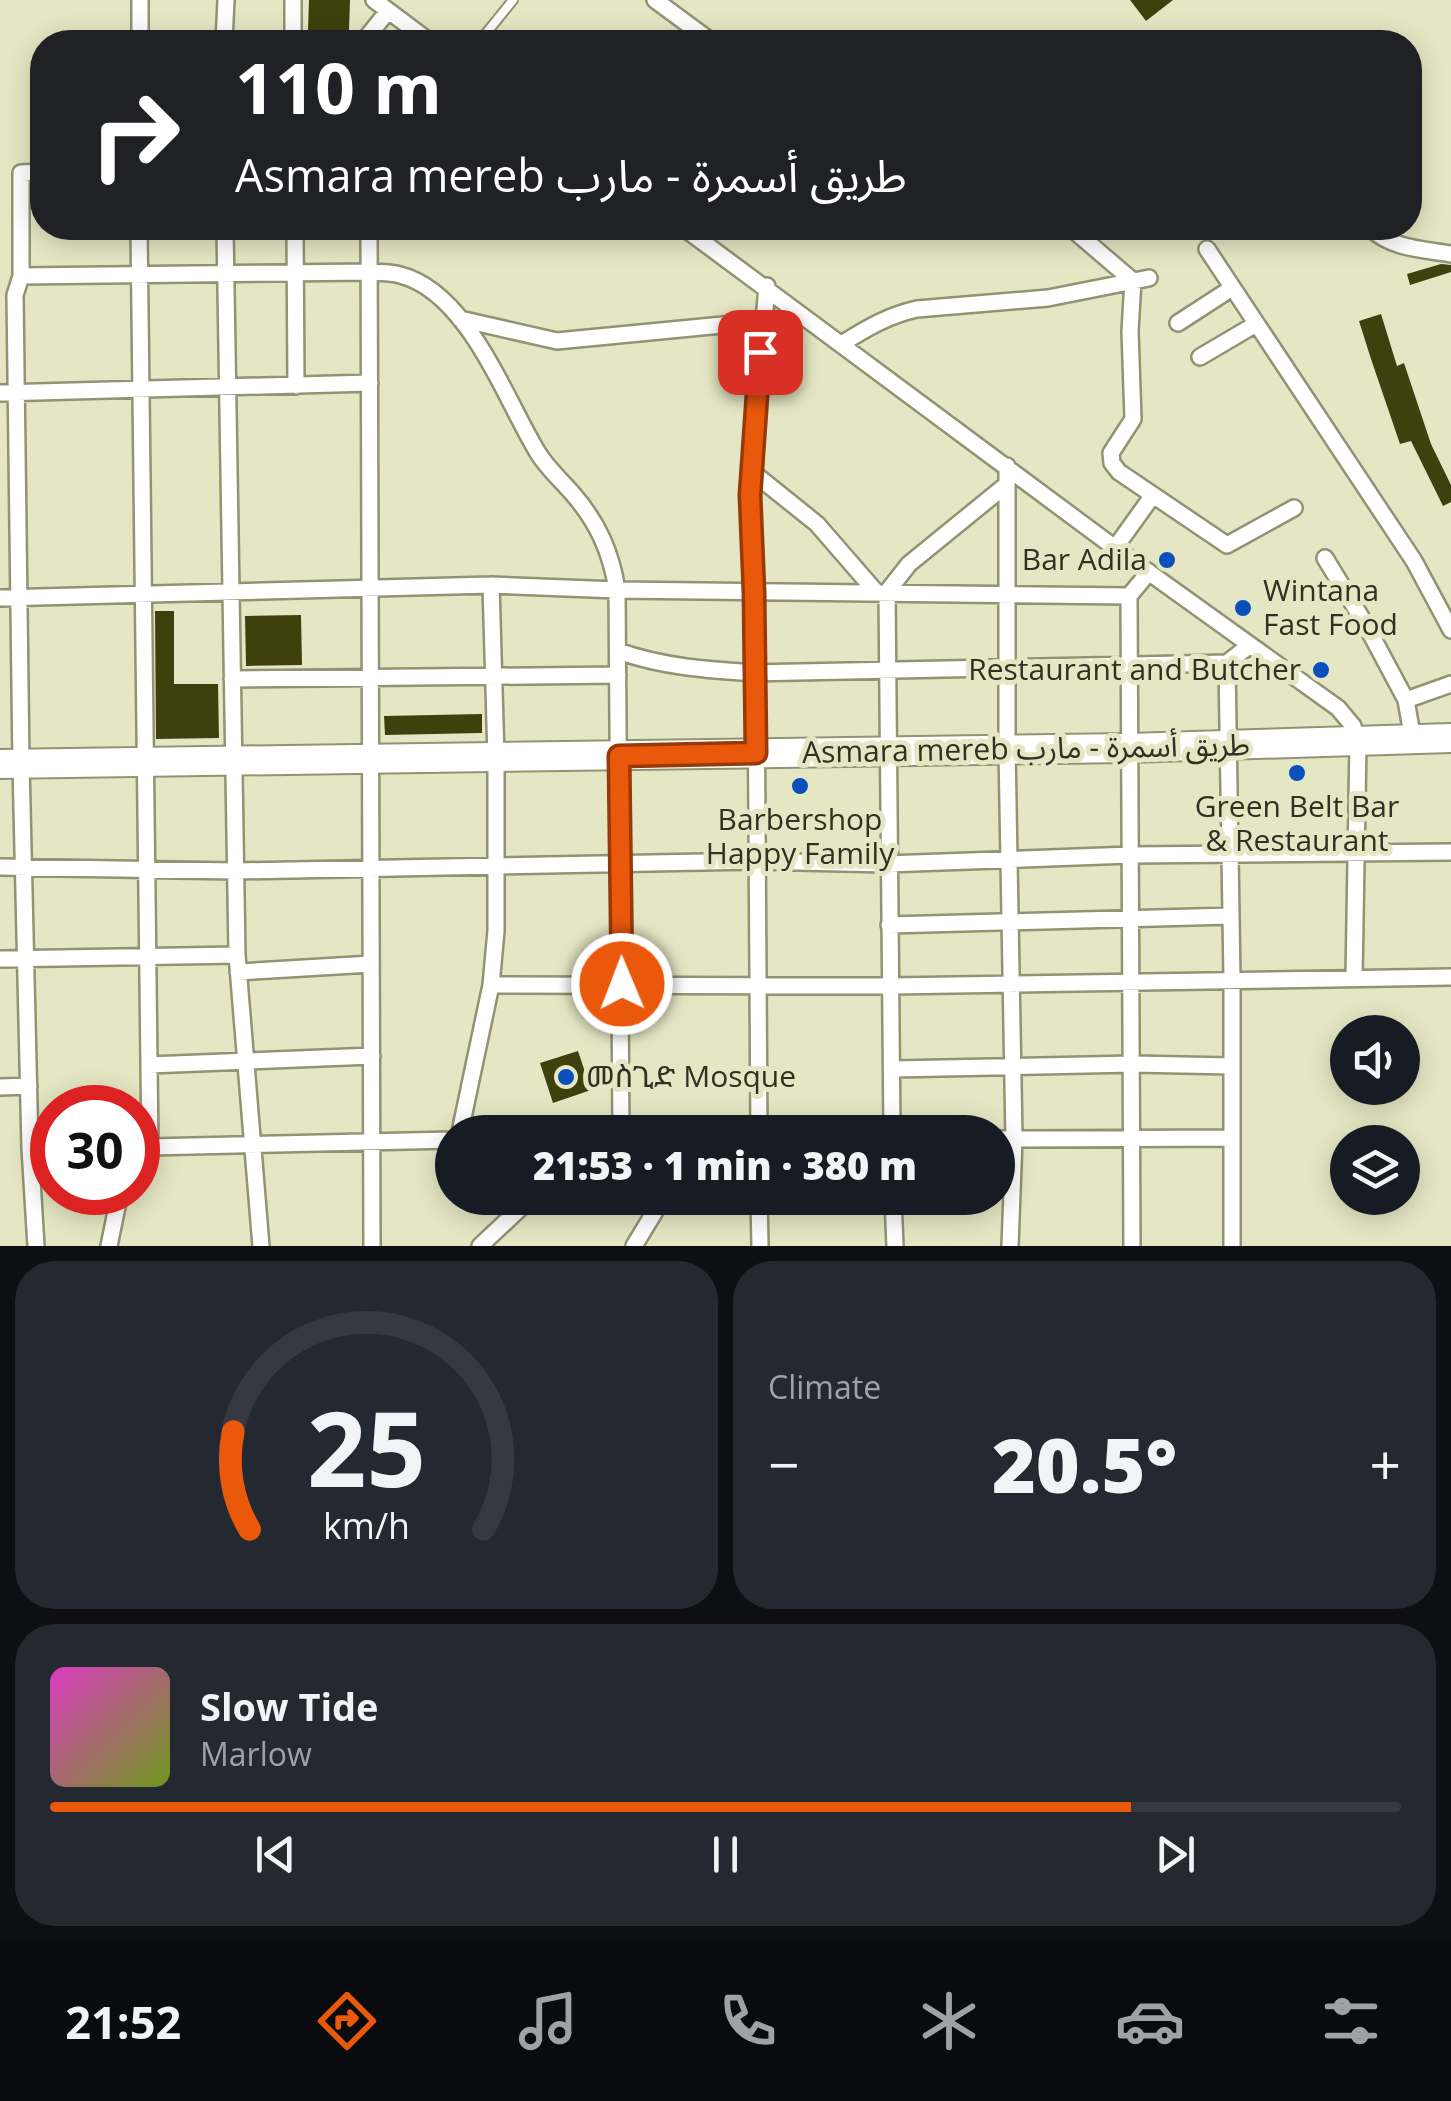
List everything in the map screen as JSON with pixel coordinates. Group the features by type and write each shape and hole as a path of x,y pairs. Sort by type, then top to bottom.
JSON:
{"highway":[{"name":"Asmara mereb طريق أسمرة - مارب","path":"10,764 1130,748 1451,738"}],"street":[{"path":"140,0 140,30"},
{"path":"225,30 226,0"},
{"path":"292,0 293,30"},
{"path":"374,0 414,30"},
{"path":"655,0 696,30"},
{"path":"373,30 388,11"},
{"path":"30,173 21,173 22,276 16,295 21,597 10,764 23,868 36,1246"},
{"path":"139,240 148,1085"},
{"path":"226,240 238,964 261,1246"},
{"path":"295,240 296,386"},
{"path":"369,240 372,1246"},
{"path":"701,240 1115,548 1338,708 1352,726 1358,743 1354,978"},
{"path":"1087,240 1141,280"},
{"path":"1387,240 1405,248 1451,254"},
{"path":"1207,249 1414,561 1451,630"},
{"path":"22,276 401,274 430,290 460,319 492,365 540,457 604,537 617,590 621,1115"},
{"path":"842,343 897,313 1048,298 1141,280"},
{"path":"1141,280 1130,332 1133,419 1110,453 1112,464 1226,545 1294,508"},
{"path":"758,1115 756,673 750,549 751,471 767,286"},
{"path":"1178,323 1232,288"},
{"path":"460,319 557,342 764,321"},
{"path":"1200,357 1256,324"},
{"path":"0,359 17,375"},
{"path":"0,393 370,383"},
{"path":"1007,466 1007,750 1014,1065 1009,1115"},
{"path":"751,471 817,524 882,592 887,668 892,1115"},
{"path":"882,592 1006,485"},
{"path":"1115,548 1153,495"},
{"path":"1325,558 1368,627 1406,700 1412,740"},
{"path":"1132,1246 1129,596 1149,572"},
{"path":"464,1115 491,985 496,930 491,584"},
{"path":"0,598 491,584 617,590 1129,596"},
{"path":"618,651 683,668 756,673 1226,662 1250,645"},
{"path":"1226,662 1232,1246"},
{"path":"232,679 618,675"},
{"path":"1406,700 1451,684"},
{"path":"0,868 235,871 756,861 888,864 1130,855 1451,852"},
{"path":"889,925 1231,916"},
{"path":"0,959 147,955 238,964 371,964"},
{"path":"491,985 891,986 1451,977"},
{"path":"148,1065 372,1056"},
{"path":"892,1068 1232,1066"},
{"path":"0,1087 29,1086"},
{"path":"1015,1139 1232,1138"},
{"path":"160,1146 435,1140"},
{"path":"109,1246 115,1215"},
{"path":"480,1246 513,1215"},
{"path":"634,1246 652,1215"},
{"path":"759,1215 760,1246"},
{"path":"894,1215 895,1246"},
{"path":"1009,1215 1010,1246"}],"lane":[{"path":"489,30 513,0"}],"building":[{"path":"309,0 350,0 349,30 308,30"},
{"path":"1130,0 1173,0 1146,21"},
{"path":"1451,265 1451,272 1410,285 1407,274"},
{"path":"1381,314 1397,366 1404,363 1431,444 1451,485 1451,502 1443,506 1411,441 1400,444 1371,359 1359,321"},
{"path":"155,611 174,611 174,684 218,684 219,738 156,739"},
{"path":"301,615 302,665 246,666 245,616"},
{"path":"482,714 482,733 385,735 384,716"},
{"name":"መስጊድ Mosque","path":"578,1051 591,1090 553,1103 540,1063"}],"place":[{"name":"Bar Adila","path":"1167,560"},
{"name":"Wintana Fast Food","path":"1243,608"},
{"name":"Restaurant and Butcher","path":"1321,670"},
{"name":"Green Belt Bar & Restaurant","path":"1297,773"},
{"name":"Barbershop Happy Family","path":"800,786"},
{"name":"መስጊድ Mosque","path":"566,1077"}],"route":[{"path":"622,984 619,756 756,753 750,495 760,352"}]}
